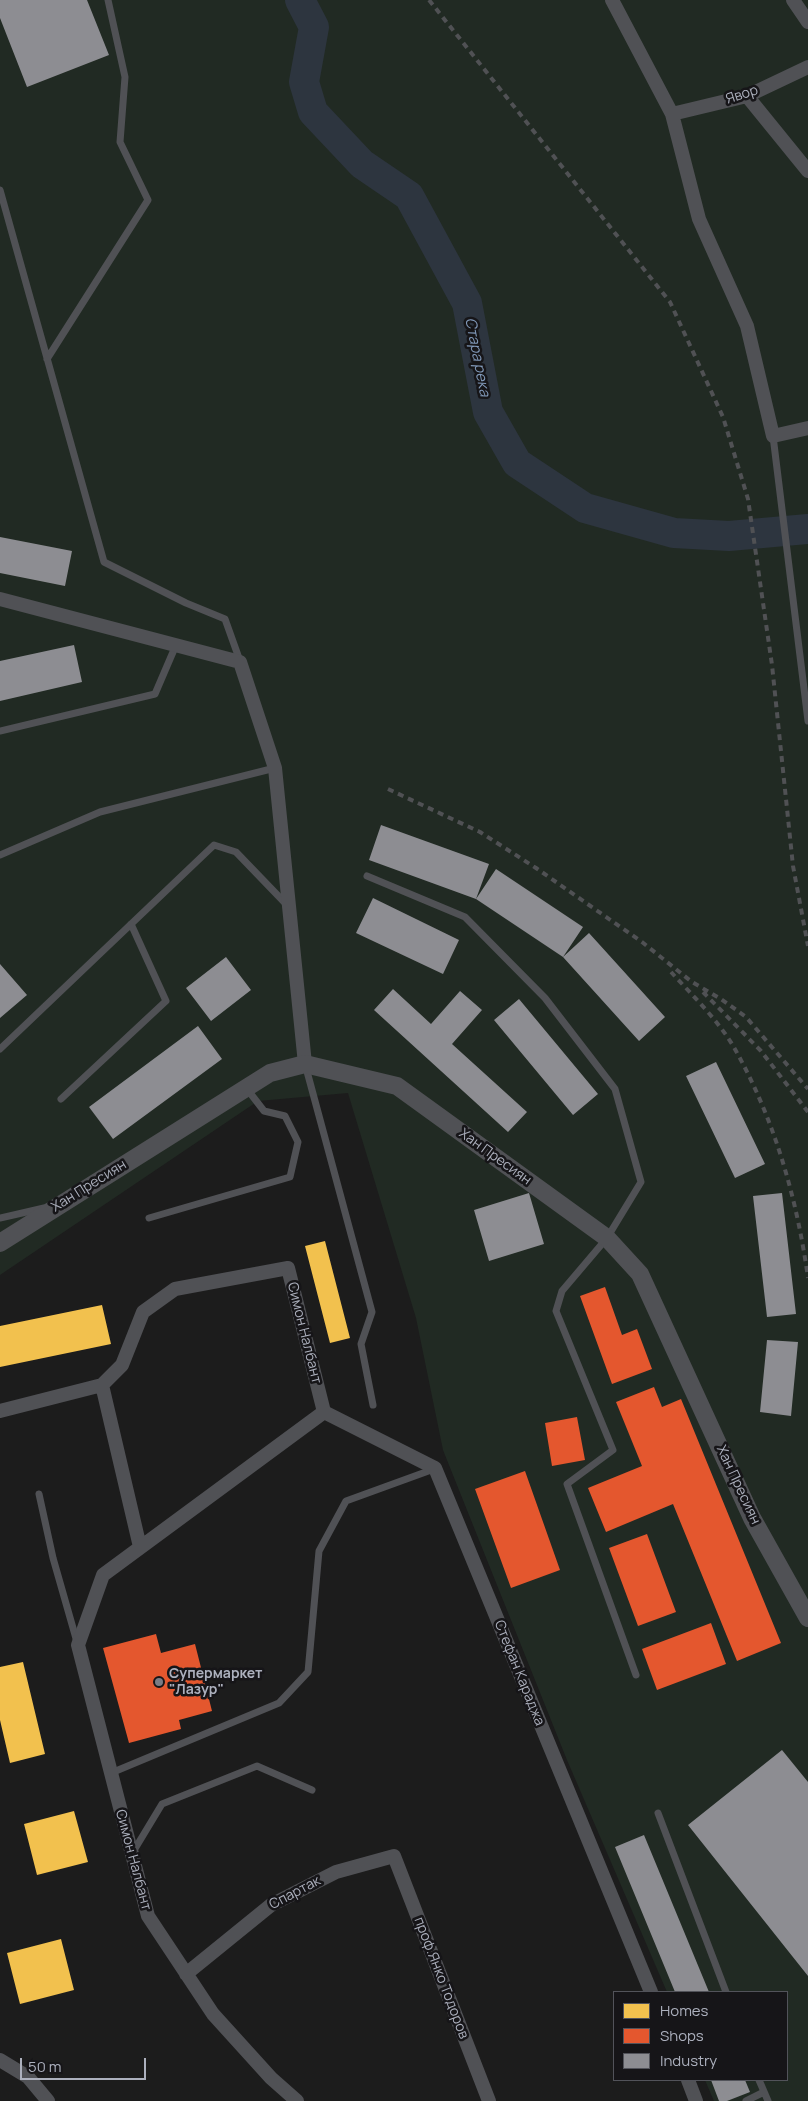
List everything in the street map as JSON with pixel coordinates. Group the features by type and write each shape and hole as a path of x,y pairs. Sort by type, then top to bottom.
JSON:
{"street":[{"path":"612,0 672,114 698,219 747,326 773,436 808,428"},
{"path":"793,0 808,22"},
{"name":"Явор","path":"672,114 747,96 808,67"},
{"path":"747,96 808,171"},
{"path":"0,599 240,662 275,768 306,1064"},
{"name":"Хан Пресиян","path":"0,1244 58,1205 270,1073 306,1064 397,1086 607,1238 640,1274 752,1518 808,1618"},
{"name":"Симон Налбант","path":"102,1385 122,1365 143,1312 175,1289 288,1268 324,1412"},
{"path":"0,1412 102,1385 140,1547"},
{"path":"78,1645 103,1575 324,1412 435,1468"},
{"name":"Стефан Караджа","path":"435,1468 652,1991"},
{"name":"Симон Налбант","path":"78,1645 148,1916 213,2014 271,2078 296,2101"},
{"name":"Спартак","path":"186,1974 271,1905 336,1872 394,1856"},
{"name":"проф.Янко Тодоров","path":"394,1856 489,2101"},
{"path":"0,2060 28,2077 48,2101"},
{"path":"688,2081 696,2101"}],"lane":[{"path":"47,359 148,200 120,142 125,77 108,0"},
{"path":"0,190 104,562 186,603 225,619 240,662"},
{"path":"773,436 808,721"},
{"path":"0,731 155,694 176,645"},
{"path":"0,855 100,812 275,768"},
{"path":"0,1049 214,845 236,852 289,907"},
{"path":"367,876 465,917 545,998 615,1089 641,1182 607,1238 562,1291 556,1311 613,1450 568,1484 636,1675"},
{"path":"61,1099 166,1001 131,924"},
{"path":"306,1064 372,1312 361,1344 372,1405"},
{"path":"149,1218 290,1177 298,1142 285,1116 264,1111 246,1087"},
{"path":"0,1218 58,1205"},
{"path":"111,1773 279,1704 308,1672 320,1551 346,1501 435,1468"},
{"path":"39,1494 53,1558 78,1645"},
{"path":"132,1855 162,1804 257,1766 312,1790"},
{"path":"658,1813 726,1991"},
{"path":"759,2081 768,2101"},
{"path":"746,2101 764,2092"}],"shaded area":[{"path":"0,0 808,0 808,2101 714,2101 705,2081 788,2081 788,1991 667,1991 567,1760 443,1450 416,1318 348,1093 258,1101 0,1275"}],"building: Homes":[{"path":"325,1241 350,1338 330,1343 305,1246"},
{"path":"102,1305 111,1344 0,1367 0,1326"},
{"path":"23,1662 45,1754 10,1763 0,1720 0,1667"},
{"path":"74,1811 88,1862 37,1875 24,1824"},
{"path":"61,1939 74,1990 20,2004 7,1953"}],"building: Shops":[{"path":"605,1287 622,1335 637,1329 652,1369 612,1384 580,1296"},
{"path":"654,1387 662,1407 681,1399 781,1643 737,1661 673,1504 606,1532 588,1488 642,1466 616,1402"},
{"path":"577,1417 585,1460 552,1466 545,1423"},
{"path":"525,1471 560,1570 511,1588 475,1489"},
{"path":"647,1534 676,1612 638,1626 609,1548"},
{"path":"711,1623 726,1664 657,1690 642,1649"},
{"name":"Супермаркет \"Лазур\"","path":"156,1634 161,1653 195,1644 212,1711 179,1720 181,1729 129,1743 103,1648"}],"building: Industry":[{"path":"0,0 87,0 109,55 27,87 0,18"},
{"path":"0,537 72,551 65,586 0,573"},
{"path":"74,645 82,682 0,701 0,661"},
{"path":"381,825 489,864 476,899 369,860"},
{"path":"496,869 583,927 563,957 476,899"},
{"path":"373,898 459,940 443,974 356,933"},
{"path":"589,933 665,1017 639,1041 563,957"},
{"path":"226,957 251,990 211,1021 186,988"},
{"path":"0,964 27,995 0,1018"},
{"path":"393,989 431,1024 460,991 482,1010 452,1044 527,1112 508,1132 374,1010"},
{"path":"519,999 598,1094 573,1115 494,1020"},
{"path":"198,1026 222,1059 113,1139 89,1107"},
{"path":"716,1062 765,1164 735,1178 686,1076"},
{"path":"529,1193 544,1244 489,1261 474,1210"},
{"path":"782,1193 796,1314 767,1317 753,1196"},
{"path":"767,1340 798,1342 791,1416 760,1412"},
{"path":"782,1750 808,1782 808,1976 688,1825"},
{"path":"644,1835 709,1991 675,1991 615,1847"},
{"path":"711,2081 745,2081 750,2092 727,2101 719,2101"}],"waterway":[{"name":"Стара река","path":"300,0 314,27 304,82 313,112 362,164 409,196 467,303 488,412 517,463 585,508 674,533 729,536 808,529"}],"railway":[{"path":"429,0 670,302 723,417 748,499 772,665 793,866 808,946"},
{"path":"388,789 480,832 536,868 642,942 692,982 721,999 746,1017 808,1089"},
{"path":"671,972 722,1030 736,1051 750,1078 773,1133 791,1190 808,1278"},
{"path":"703,992 761,1051 808,1112"}],"place":[{"name":"Супермаркет \"Лазур\"","path":"159,1682"}]}
